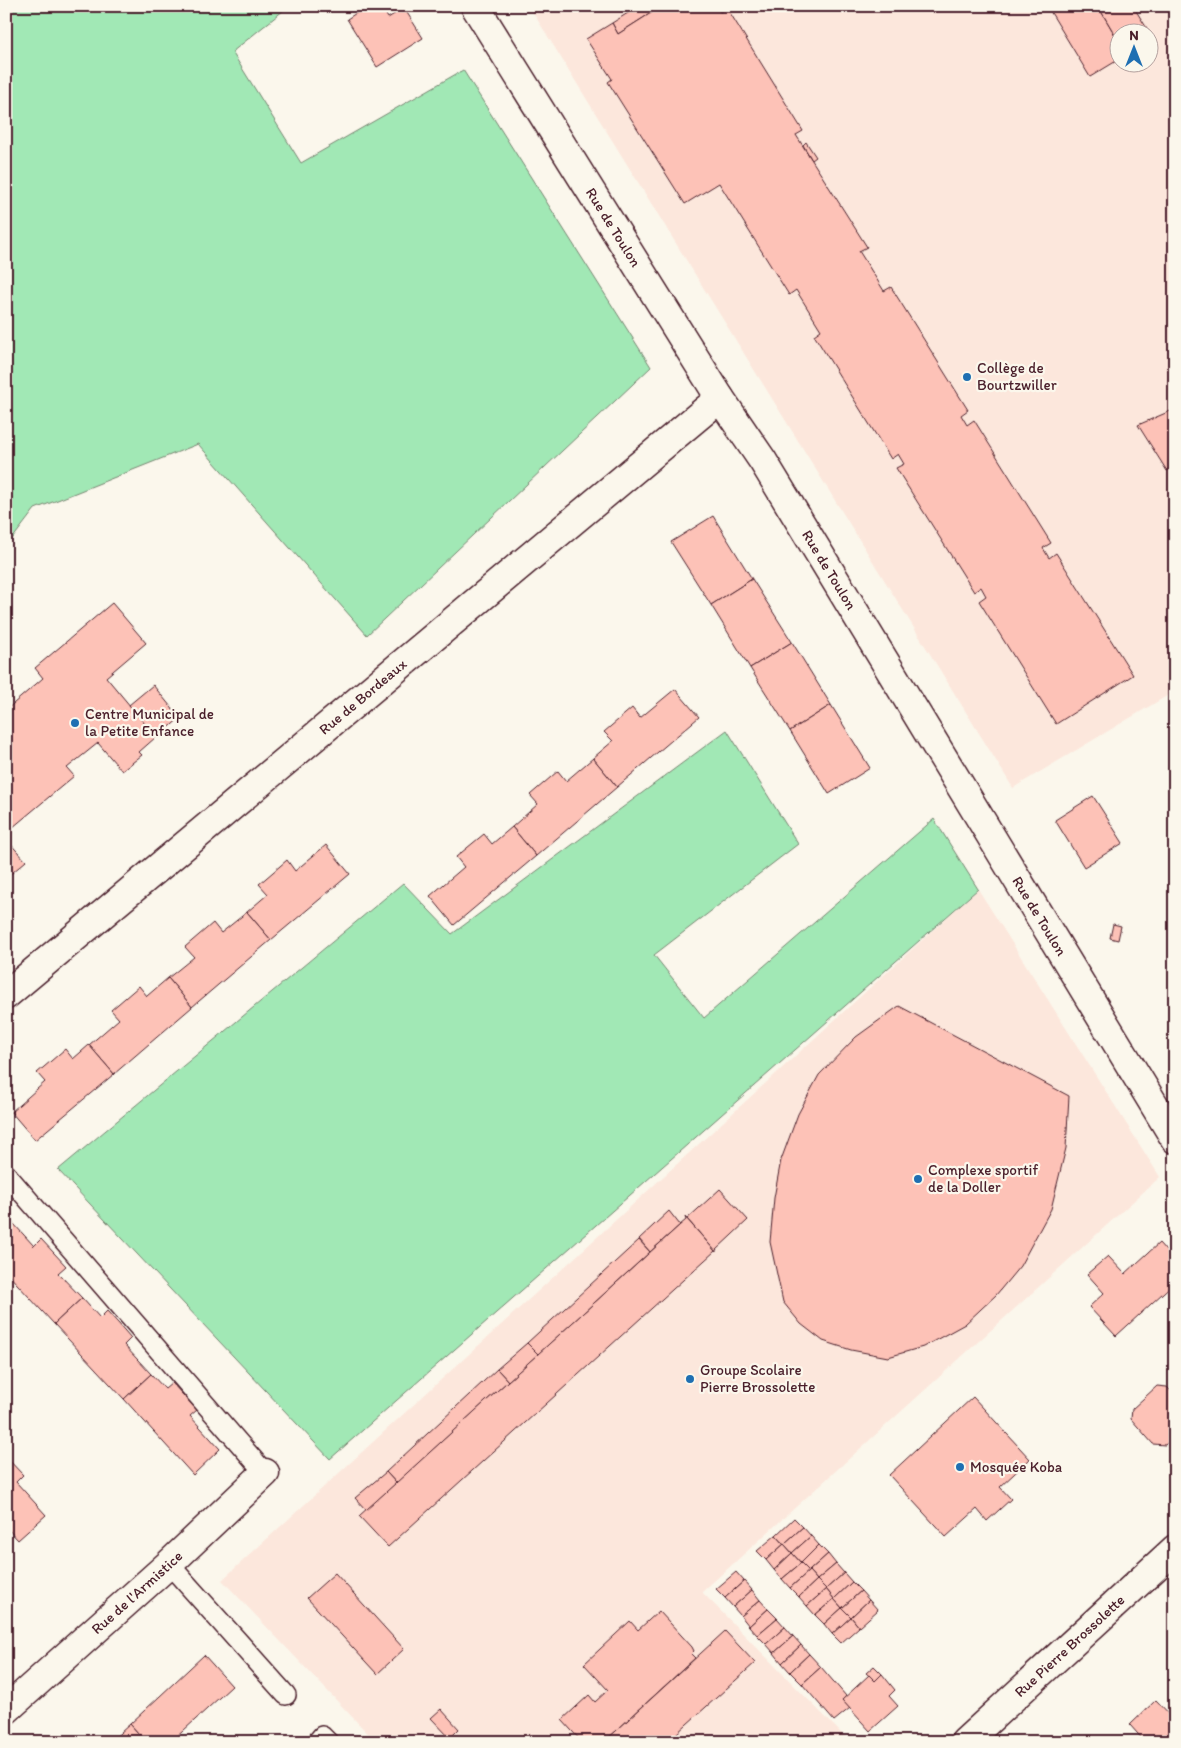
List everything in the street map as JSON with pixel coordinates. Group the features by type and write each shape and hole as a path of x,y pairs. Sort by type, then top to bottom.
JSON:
{"street":[{"name":"Rue de Toulon","path":"475,6 720,398 763,460 1175,1139"},
{"name":"Rue de Bordeaux","path":"6,995 720,398"},
{"name":"Rue de l'Armistice","path":"6,1710 169,1564 265,1473"},
{"name":"Rue Pierre Brossolette","path":"964,1742 1173,1556"}],"lane":[{"path":"6,1174 265,1473"},
{"path":"169,1564 286,1695"},
{"path":"317,1742 322,1736 328,1742"}],"shaded area":[{"name":"Collège de Bourtzwiller","path":"529,6 1175,6 1175,691 1013,788"},
{"name":"Groupe Scolaire Pierre Brossolette","path":"978,889 1160,1177 702,1592 850,1742 376,1742 222,1580"}],"green space":[{"path":"6,6 289,6 232,52 301,163 463,70 651,367 367,635 198,444 35,509 6,547"},
{"path":"727,730 798,844 654,955 704,1018 934,819 978,889 330,1459 58,1170 403,883 452,934"}],"building":[{"path":"367,6 381,6 388,18 404,8 423,38 377,67 347,19"},
{"path":"639,6 662,6 618,34 612,23"},
{"path":"662,6 717,6 720,12 727,8 803,131 796,135 867,247 859,251 884,291 891,287 968,410 961,415 967,425 974,420 1051,543 1043,548 1049,558 1056,553 1133,675 1056,724 979,601 986,596 981,587 974,592 896,468 904,464 898,454 891,459 814,335 821,330 796,290 789,295 719,183 685,204 608,82 612,79 586,39 612,23 618,34"},
{"path":"1047,6 1098,6 1108,23 1108,66 1090,77"},
{"path":"1098,6 1133,6 1143,22 1108,22"},
{"path":"806,142 816,157 812,160 803,145"},
{"path":"1175,409 1175,476 1170,469 1167,471 1138,425"},
{"path":"713,516 752,579 711,605 671,542"},
{"path":"752,579 792,642 750,668 711,605"},
{"name":"Centre Municipal de la Petite Enfance","path":"112,603 146,643 106,677 156,737 139,752 142,755 122,771 98,743 67,768 74,776 6,833 6,710 43,678 35,668"},
{"path":"792,642 831,705 790,731 750,668"},
{"path":"153,685 180,718 157,738 129,705"},
{"path":"675,689 699,717 617,787 593,758 613,741 604,732 632,708 640,718"},
{"path":"831,705 870,768 829,794 790,731"},
{"path":"593,758 617,787 536,856 512,827 538,804 530,795 558,771 566,781"},
{"path":"1093,796 1123,843 1084,867 1055,820"},
{"path":"512,827 536,856 454,925 430,896 464,867 456,857 484,834 492,844"},
{"path":"6,839 26,861 6,878"},
{"path":"326,845 350,874 271,940 247,912 268,894 259,884 287,860 295,871"},
{"path":"247,912 271,940 192,1007 168,978 194,957 185,947 213,923 221,933"},
{"path":"1113,924 1121,926 1118,940 1110,938"},
{"path":"168,978 192,1007 114,1074 89,1045 119,1019 111,1010 139,986 147,996"},
{"name":"Complexe sportif de la Doller","path":"899,1006 1069,1096 1066,1148 1051,1209 1020,1266 996,1295 965,1324 923,1347 888,1357 851,1350 823,1341 801,1324 783,1302 770,1242 774,1198 781,1160 798,1114 819,1075 856,1037"},
{"path":"89,1045 114,1074 35,1140 11,1112 45,1082 37,1073 65,1049 73,1059"},
{"path":"720,1189 748,1220 716,1252 687,1219"},
{"path":"669,1211 680,1225 650,1252 639,1239"},
{"path":"685,1217 715,1251 388,1547 359,1516 686,1220"},
{"path":"13,1223 34,1246 41,1239 66,1266 58,1273 82,1298 54,1324 6,1272 6,1228"},
{"path":"639,1240 650,1252 538,1354 527,1343"},
{"path":"1159,1243 1175,1261 1175,1282 1116,1336 1089,1307 1104,1293 1087,1274 1108,1256 1125,1274"},
{"path":"82,1298 100,1318 107,1311 118,1323 131,1338 124,1345 151,1374 124,1399 54,1324"},
{"path":"527,1343 538,1354 508,1381 497,1369"},
{"path":"497,1369 508,1381 396,1483 386,1472"},
{"path":"151,1374 165,1389 172,1383 197,1410 190,1416 220,1449 193,1475 124,1399"},
{"path":"1157,1386 1167,1387 1175,1395 1175,1436 1165,1445 1153,1444 1131,1419 1132,1409"},
{"name":"Mosquée Koba","path":"973,1397 1030,1459 1000,1487 1011,1499 987,1521 977,1509 946,1537 889,1475"},
{"path":"6,1457 23,1475 16,1482 46,1515 18,1540 6,1527"},
{"path":"386,1472 396,1483 366,1510 355,1498"},
{"path":"794,1518 803,1527 784,1544 776,1535"},
{"path":"803,1527 811,1536 792,1553 784,1544"},
{"path":"776,1535 784,1544 766,1560 757,1551"},
{"path":"811,1536 819,1545 801,1563 792,1553"},
{"path":"784,1544 792,1553 774,1570 766,1560"},
{"path":"819,1545 828,1554 809,1571 801,1563"},
{"path":"792,1553 801,1563 782,1579 774,1570"},
{"path":"828,1554 836,1564 817,1580 809,1571"},
{"path":"801,1563 809,1571 790,1588 782,1579"},
{"path":"836,1564 844,1573 826,1589 817,1580"},
{"path":"809,1571 817,1580 799,1597 790,1588"},
{"path":"736,1572 744,1581 725,1598 716,1589"},
{"path":"335,1573 404,1649 377,1674 307,1598"},
{"path":"844,1573 852,1582 834,1599 826,1589"},
{"path":"817,1580 826,1589 807,1606 799,1597"},
{"path":"744,1581 752,1590 733,1607 725,1598"},
{"path":"852,1582 861,1591 842,1608 834,1599"},
{"path":"826,1589 834,1599 815,1615 807,1606"},
{"path":"752,1590 760,1600 741,1616 733,1607"},
{"path":"861,1591 869,1600 851,1617 842,1608"},
{"path":"834,1599 842,1608 824,1624 815,1615"},
{"path":"760,1600 768,1609 749,1626 741,1616"},
{"path":"869,1600 878,1610 859,1627 851,1617"},
{"path":"842,1608 851,1617 832,1634 824,1624"},
{"path":"768,1609 777,1618 757,1635 749,1626"},
{"path":"659,1611 692,1647 694,1651 691,1654 695,1658 604,1742 582,1742 562,1720 589,1695 595,1702 608,1690 584,1664 630,1621 638,1630"},
{"path":"851,1617 859,1627 841,1643 832,1634"},
{"path":"777,1618 785,1627 766,1644 757,1635"},
{"path":"785,1627 793,1636 774,1653 766,1644"},
{"path":"725,1631 755,1663 667,1742 604,1742"},
{"path":"793,1636 801,1645 782,1663 774,1653"},
{"path":"801,1645 809,1654 790,1672 782,1663"},
{"path":"809,1654 821,1667 802,1684 790,1672"},
{"path":"204,1655 232,1686 171,1742 146,1742 130,1724"},
{"path":"874,1666 882,1674 875,1681 866,1673"},
{"path":"821,1667 846,1696 842,1700 850,1708 834,1721 802,1684"},
{"path":"882,1674 895,1690 889,1696 898,1706 870,1731 842,1700 869,1675 875,1681"},
{"path":"1156,1700 1175,1720 1175,1734 1166,1742 1145,1742 1130,1725"},
{"path":"441,1709 459,1729 450,1738 431,1718"},
{"path":"130,1724 146,1742 110,1742"}],"place":[{"name":"Collège de Bourtzwiller","path":"967,377"},
{"name":"Centre Municipal de la Petite Enfance","path":"75,723"},
{"name":"Complexe sportif de la Doller","path":"918,1179"},
{"name":"Groupe Scolaire Pierre Brossolette","path":"690,1379"},
{"name":"Mosquée Koba","path":"960,1467"}]}
